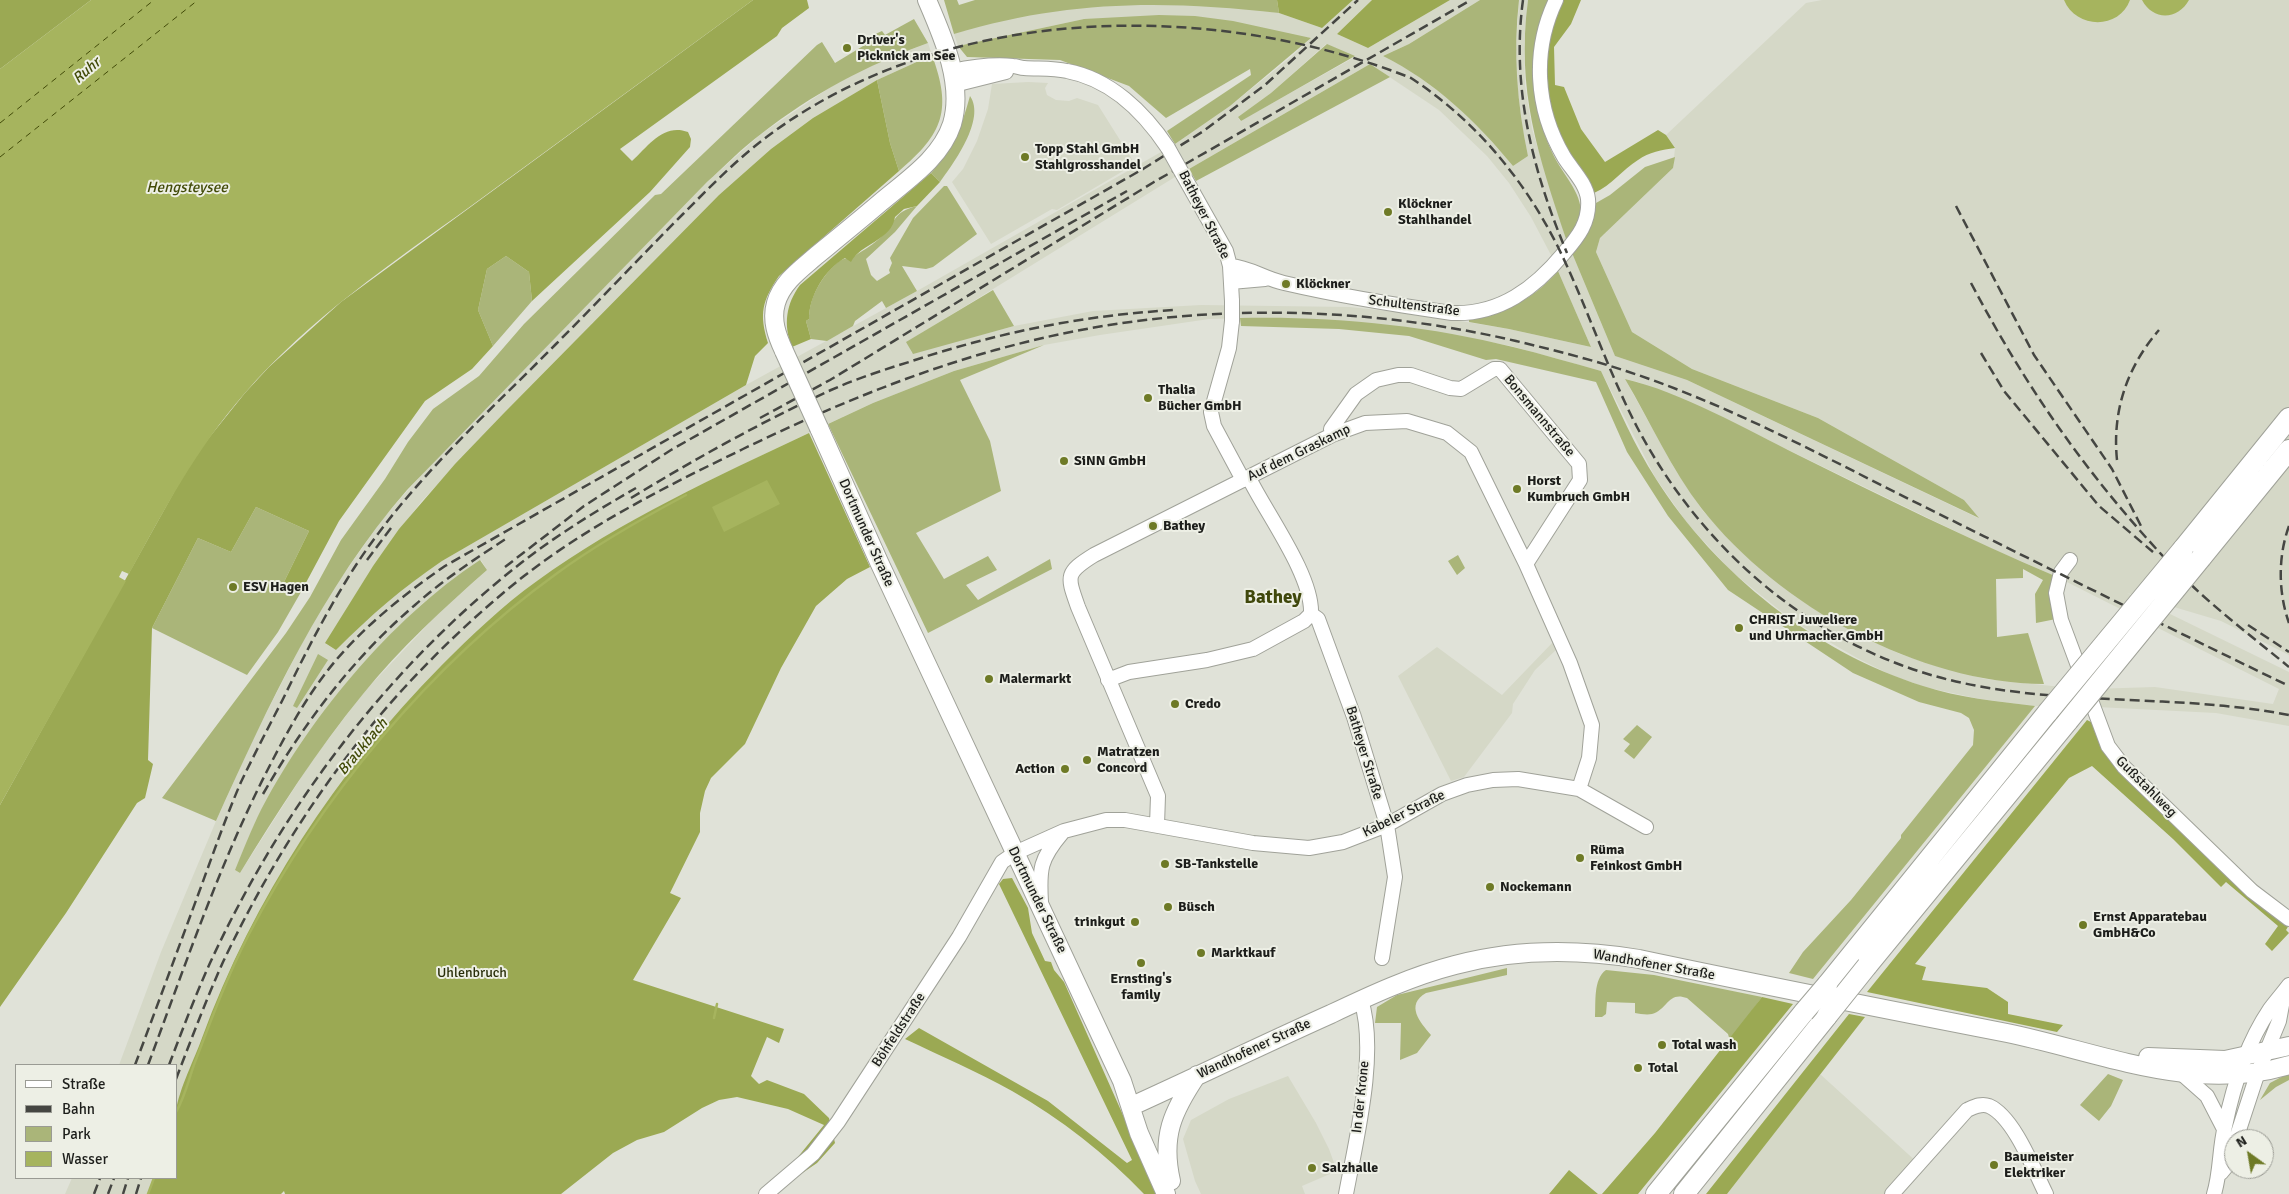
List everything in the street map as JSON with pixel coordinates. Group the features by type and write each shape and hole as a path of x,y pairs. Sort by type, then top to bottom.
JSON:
{"highway":[{"path":"1656,1194 2289,418"},
{"path":"1684,1194 1867,966 2289,450"}],"main road":[{"name":"Dortmunder Straße","path":"927,0 953,78 954,111 952,124 941,147 932,157 795,275 780,293 776,302 774,320 784,351 879,562 1041,906 1132,1106 1147,1131 1172,1190"},
{"name":"Wandhofener Straße","path":"1132,1106 1361,1000 1416,978 1455,965 1537,952 1588,953 1639,959 2010,1034 2116,1061 2181,1073 2239,1074 2289,1065"},
{"name":"Wandhofener Straße","path":"2081,1051 2208,1061 2246,1057 2289,1046"},
{"path":"1172,1190 1167,1164 1167,1136 1171,1120 1196,1075"}],"street":[{"name":"Schultenstraße","path":"1230,266 1239,267 1267,279 1347,297 1465,313 1491,308 1519,296 1542,279 1570,247 1586,223 1587,195 1556,143 1544,110 1540,82 1543,38 1556,0"},
{"name":"Batheyer Straße","path":"953,78 1022,68 1069,71 1100,83 1137,110 1157,132 1226,251 1230,266 1232,302 1230,348 1211,412 1217,433 1296,563 1312,600 1312,614 1318,619 1354,717 1387,825 1395,877 1382,958"},
{"name":"Schultenstraße","path":"1231,282 1267,279"},
{"name":"Bonsmannstraße","path":"1332,436 1331,429 1333,425 1356,394 1370,383 1405,374 1417,376 1450,388 1461,389 1494,369 1500,369 1579,464 1580,480 1526,564"},
{"name":"Auf dem Graskamp","path":"1157,825 1158,796 1075,599 1070,582 1071,573 1077,566 1094,555 1332,436 1365,423 1392,421 1422,424 1447,433 1457,439 1475,458 1526,564 1570,663 1592,725 1589,758 1579,789"},
{"name":"Gußstahlweg","path":"2070,560 2061,572 2056,593 2061,620 2108,746 2124,767 2252,891 2289,919"},
{"path":"1108,680 1129,672 1253,649 1278,637 1312,614"},
{"name":"Kabeler Straße","path":"1015,853 1064,831 1106,820 1125,820 1262,844 1309,848 1344,842 1387,825 1442,794 1467,785 1493,780 1525,780 1579,789 1646,827"},
{"path":"1041,906 1040,878 1042,861 1049,848 1064,831"},
{"name":"Böhfeldstraße","path":"766,1194 813,1154 835,1127 959,937 998,867 1015,853"},
{"path":"2239,1129 2288,991"},
{"path":"2214,1194 2220,1174 2220,1152 2224,1129 2239,1074 2270,1010 2288,991"},
{"name":"In der Krone","path":"1346,1194 1362,1112 1367,1025 1361,1000"},
{"path":"2181,1073 2207,1096 2224,1129"},
{"path":"1892,1194 1967,1110 1979,1104 1990,1106 2004,1119 2020,1141 2046,1194"},
{"path":"2220,1174 2224,1169"}],"shaded area":[{"path":"1353,0 1372,0 1337,34 1368,48 1450,0 1480,0 1409,44 1383,56 1408,69 1444,95 1474,121 1513,166 1528,156 1522,126 1515,66 1519,0 1528,0 1524,45 1525,85 1532,129 1566,239 1552,257 1531,217 1509,183 1487,156 1439,110 1370,64 1189,169 1175,144 1230,106 1291,57 1311,38 1084,19 958,46 954,34 989,22 1032,12 1081,5 1159,1 1233,6 1279,13 1322,28","holes":["1326,44 1355,57 1240,121 1238,117 1271,93"]},
{"path":"1822,0 2289,0 2289,655 2221,621 2127,593 2289,672 2289,726 2216,713 2097,707 2091,689 2155,687 2273,704 2279,689 2055,576 1990,548 1739,426 1638,382 1625,379 1673,466 1703,511 1748,558 1808,605 1867,639 1900,654 1934,665 1985,679 2081,689 2087,707 2034,706 1980,699 1924,687 1891,675 1857,658 1793,621 1732,572 1687,523 1655,477 1601,371 1511,346 1423,330 1349,322 1257,318 1209,319 1100,335 1044,345 954,371 873,403 694,488 630,522 178,1107 178,1064 119,1064 161,952 216,821 255,735 321,606 384,517 442,452 707,182 761,134 835,84 871,65 928,43 932,55 877,80 813,118 771,149 719,195 503,414 421,502 373,566 326,644 336,650 369,617 404,587 442,561 746,385 917,291 1161,152 1175,177 907,342 912,353 1014,326 1093,311 1201,305 1350,307 1424,315 1509,329 1591,347 1558,271 1572,253 1615,356 1687,380 1978,518 1964,500 1818,418 1692,369 1632,332 1596,252 1600,238 1673,168 1675,148 1666,135 1806,3","holes":["481,560 487,570 438,614 364,692 311,762 240,873 235,870 257,818 288,763 337,695 384,641 423,603"]},
{"path":"1048,83 1045,88 1047,95 1056,100 1069,101 1077,98 1098,105 1135,164 1057,210 1052,209 991,244 952,182 963,169 977,141 988,109 992,84"},
{"path":"1554,641 1557,649 1535,670 1513,704 1512,713 1464,777 1451,781 1398,676 1437,647 1502,695"},
{"path":"1820,1074 1919,1164 1892,1194 1727,1194"},
{"path":"1288,1076 1316,1123 1337,1171 1302,1186 1305,1194 1201,1194 1195,1181 1183,1139 1191,1120 1229,1099"},
{"path":"72,1179 153,1179 148,1194 65,1194"}],"green space":[{"path":"0,0 91,0 0,69"},
{"path":"753,0 807,0 809,8 782,28 777,36 620,149 632,161 657,137 672,130 688,132 691,139 690,147 650,192 532,301 529,272 506,256 487,269 478,310 493,346 472,369 425,401 339,521 301,592 284,582 309,531 256,507 231,552 198,538 152,628 148,760 153,764 145,798 137,803 66,913 0,1007 0,805 183,476 200,449 245,393 269,367 341,302"},
{"path":"944,0 957,0 959,5 975,0 1277,0 1279,13 1195,6 1115,6 1036,15 954,34"},
{"path":"1277,0 1353,0 1322,28 1279,13"},
{"path":"1372,0 1450,0 1368,48 1337,34"},
{"path":"1480,0 1519,0 1516,39 1517,78 1528,156 1513,166 1484,133 1454,104 1420,78 1383,56 1409,44"},
{"path":"1528,0 1549,0 1541,18 1536,37 1533,76 1539,115 1545,134 1555,159 1580,202 1580,218 1566,239 1539,150 1527,93 1525,33"},
{"path":"1562,0 1581,0 1571,24 1554,47 1555,85 1564,87 1581,129 1605,162 1658,130 1666,135 1675,148 1642,157 1606,186 1594,193 1561,140 1550,110 1544,55"},
{"path":"1159,15 1195,16 1233,21 1311,38 1230,106 1175,144 1167,131 1251,75 1250,69 1166,118 1129,86 1060,60 967,57 958,46 1084,19"},
{"path":"914,19 928,43 883,61 820,93 747,145 707,182 407,490 349,567 323,607 277,691 216,821 162,798 286,633 310,597 341,540 433,409 479,376 524,324 655,195 661,194 817,45 822,42 835,63 873,40 871,36 882,31 885,35"},
{"path":"1327,44 1355,56 1241,121 1238,117 1271,93"},
{"path":"932,55 942,91 940,119 926,145 899,171 890,143 877,80"},
{"path":"1370,64 1390,77 1196,181 1189,169"},
{"path":"877,80 890,143 899,171 779,276 769,293 764,308 763,316 768,343 755,356 746,385 442,561 387,602 336,650 325,643 373,566 399,529 455,464 503,414 719,195 771,149 813,118"},
{"path":"970,96 974,106 971,128 960,153 940,182 931,173 946,155 956,137"},
{"path":"1675,157 1673,168 1600,238 1596,252 1632,332 1692,369 1818,418 1964,500 1979,518 1687,380 1615,356 1572,253 1594,216 1596,203 1610,195 1645,167"},
{"path":"931,173 940,182 917,206 904,209 895,217 893,225 882,237 861,251 851,262 845,258 825,276 815,292 809,319 806,321 811,339 792,347 787,331 787,315 795,292 800,285"},
{"path":"944,186 947,186 977,234 933,267 926,269 902,266 917,291 886,308 882,301 855,321 853,326 827,341 811,339 806,321 809,319 811,303 822,280 832,268 840,261 856,255 875,242 886,232 898,215 917,206 895,232 866,259 871,275 877,281 890,273 889,270 892,263 890,258 913,218"},
{"path":"506,256 529,272 532,301 493,346 478,310 487,269"},
{"path":"1558,271 1591,347 1469,322 1469,320 1507,309 1529,297"},
{"path":"993,290 1014,326 913,354 906,342"},
{"path":"1240,318 1343,320 1412,328 1480,339 1601,371 1641,453 1680,514 1708,547 1738,577 1772,605 1807,631 1844,653 1883,671 1923,686 1950,693 1978,699 2035,706 1813,979 1789,973 1803,952 1851,900 1973,745 1974,730 1969,718 1961,713 1919,702 1853,673 1728,590 1668,516 1627,452 1596,382 1496,359 1486,360 1409,336 1339,329 1241,326"},
{"path":"1044,345 960,380 990,441 1001,491 916,533 944,579 988,556 997,570 966,585 978,600 1050,559 1052,569 928,633 828,424 873,403 954,371"},
{"path":"1625,379 1668,393 1713,412 1926,517 2055,576 2056,619 2036,623 2035,594 2043,580 2023,569 2023,578 1996,579 1997,637 2028,633 2044,684 1997,680 1949,670 1901,654 1855,633 1811,607 1770,578 1734,545 1691,494"},
{"name":"Uhlenbruch","path":"809,433 870,567 847,579 816,606 781,668 745,744 711,778 705,791 700,813 700,832 670,893 681,898 633,980 784,1029 779,1043 767,1037 751,1076 759,1084 767,1080 804,1094 829,1118 835,1143 817,1163 795,1178 793,1163 824,1125 788,1109 737,1097 719,1100 702,1108 664,1132 637,1140 613,1153 561,1194 285,1194 284,1191 281,1194 148,1194 153,1179 178,1179 178,1102 180,1093 223,986 246,936 302,839 333,793 367,749 403,706 441,666 487,622 537,581 602,538 635,519"},
{"name":"ESV Hagen","path":"256,507 309,531 284,582 301,592 278,632 247,675 152,628 198,538 231,552"},
{"path":"1458,555 1465,568 1457,575 1448,561"},
{"path":"480,560 487,570 423,629 377,677 314,759 283,804 240,873 235,870 257,818 277,782 299,745 325,710 353,675 414,612 447,584"},
{"path":"318,654 328,660 297,708 293,706"},
{"path":"2087,720 2095,724 2109,754 2289,925 2286,930 2289,933 2272,951 2265,944 2278,926 2226,882 2221,887 2173,839 2092,766 2069,778 1915,964 1926,967 1922,980 1987,988 2008,1002 2008,1014 2063,1025 2057,1032 1867,992"},
{"path":"1637,725 1652,737 1634,759 1624,751 1630,744 1623,739"},
{"path":"1012,878 1028,908 1032,933 1045,961 1051,962 1054,970 1064,982 1158,1194 1144,1194 1098,1151 1048,1113 986,1077 905,1039 919,1028 1048,1101 1127,1163 1132,1160 999,884 1003,879"},
{"path":"1507,968 1507,975 1426,993 1420,998 1416,1003 1416,1014 1431,1035 1417,1053 1400,1060 1401,1023 1375,1023 1377,1007 1397,995"},
{"path":"1606,970 1654,975 1762,997 1730,1041 1728,1034 1687,998 1681,996 1672,999 1652,1014 1635,1013 1635,1003 1607,1002 1606,1014 1602,1017 1595,1017 1597,985"},
{"path":"1762,997 1793,1004 1638,1194 1602,1194 1655,1133"},
{"path":"1849,1014 1865,1017 1727,1194 1706,1194"},
{"path":"2289,1073 2289,1080 2276,1087 2260,1100 2270,1083"},
{"path":"2108,1074 2123,1080 2111,1106 2099,1121 2080,1105"},
{"path":"1569,1170 1598,1194 1549,1194"}],"water":[{"name":"Hengsteysee","path":"91,0 753,0 352,293 270,366 227,414 196,458 168,503 129,574 122,571 119,577 126,581 0,805 0,69"},
{"path":"2064,0 2130,0 2117,17 2097,22 2087,21 2078,16 2070,10"},
{"path":"2142,0 2189,0 2179,11 2172,14 2159,15 2152,12"},
{"path":"767,480 780,504 724,532 712,507"}],"waterway":[{"name":"Braukbach","path":"178,1108 233,967 248,936 276,885 308,834 343,785 381,738 422,692 510,610 587,552 686,495"},
{"path":"714,1018 717,1004"},
{"name":"Braukbach","path":"148,1194 154,1179"}],"ferry route":[{"path":"0,123 154,0"},
{"path":"0,157 198,0"}],"railway":[{"path":"148,1064 218,879 267,771 290,727 326,672 375,621 445,566 1143,169 1202,132 1265,85 1358,0"},
{"path":"760,418 830,380 1154,182 1471,0"},
{"path":"1523,0 1520,65 1528,129 1544,192 1567,253"},
{"path":"135,1064 224,824 246,772 312,640 337,596 368,548 417,486 444,456 683,214 760,142 843,90 920,58 1001,37 1086,27 1170,27 1254,35 1335,53 1411,78 1477,132 1496,153 1530,198 1558,247 1626,405 1660,466 1686,504 1715,538 1747,570 1782,599 1819,625 1859,647 1901,665 1948,680 1996,689 2045,695 2192,703 2289,715"},
{"path":"505,567 584,506 671,450 1127,191"},
{"path":"1956,206 2034,355 2112,469 2141,526"},
{"path":"1971,283 2015,361 2062,433 2143,535 2201,594 2289,667"},
{"path":"631,498 704,455 755,428 831,390 870,375 974,342 1007,334 1107,316 1175,310"},
{"path":"178,1074 223,962 241,925 303,818 351,751 404,688 432,658 492,602 524,576 576,539 658,492 777,433 847,402 917,375 989,352 1086,329 1147,320 1209,314 1333,315 1395,320 1456,329 1558,351 1626,371 1741,416 2289,686"},
{"path":"2117,460 2117,424 2124,391 2138,359 2159,330"},
{"path":"1981,353 2004,391 2099,506 2153,552"},
{"path":"169,1064 204,975 238,906 270,850 304,796 382,695 426,648 472,604 521,563 592,514 636,488"},
{"path":"367,560 394,524"},
{"path":"2289,526 2281,562 2281,587 2289,623"},
{"path":"263,794 295,742 350,669 392,625 415,605 471,562 507,538"},
{"path":"2248,625 2289,652"},
{"path":"94,1194 100,1179"},
{"path":"108,1194 114,1179"},
{"path":"123,1194 128,1179"},
{"path":"136,1194 141,1179"}],"place":[{"name":"Driver's Picknick am See","path":"847,48"},
{"name":"Topp Stahl GmbH Stahlgrosshandel","path":"1025,157"},
{"name":"Klöckner Stahlhandel","path":"1388,212"},
{"name":"Klöckner","path":"1286,284"},
{"name":"Thalia Bücher GmbH","path":"1148,398"},
{"name":"SiNN GmbH","path":"1064,461"},
{"name":"Horst Kumbruch GmbH","path":"1517,489"},
{"name":"Bathey","path":"1153,526"},
{"name":"ESV Hagen","path":"233,587"},
{"name":"CHRIST Juweliere und Uhrmacher GmbH","path":"1739,628"},
{"name":"Malermarkt","path":"989,679"},
{"name":"Credo","path":"1175,704"},
{"name":"Matratzen Concord","path":"1087,760"},
{"name":"Action","path":"1065,769"},
{"name":"Rüma Feinkost GmbH","path":"1580,858"},
{"name":"SB-Tankstelle","path":"1165,864"},
{"name":"Nockemann","path":"1490,887"},
{"name":"Büsch","path":"1168,907"},
{"name":"trinkgut","path":"1135,922"},
{"name":"Ernst Apparatebau GmbH&Co","path":"2083,925"},
{"name":"Marktkauf","path":"1201,953"},
{"name":"Ernsting's family","path":"1141,963"},
{"name":"Total wash","path":"1662,1045"},
{"name":"Total","path":"1638,1068"},
{"name":"Baumeister Elektriker","path":"1994,1165"},
{"name":"Salzhalle","path":"1312,1168"}],"district":[{"name":"Bathey","path":"1273,598"}],"water label":[{"name":"Ruhr","path":"87,71"}]}
